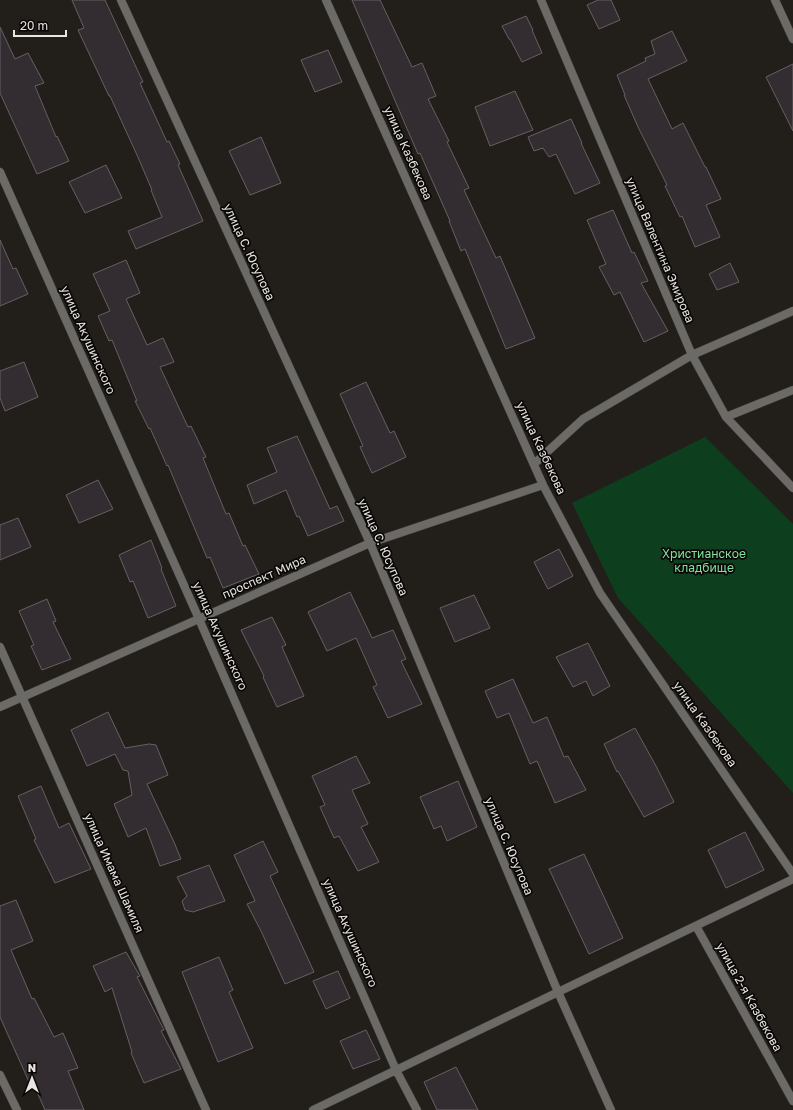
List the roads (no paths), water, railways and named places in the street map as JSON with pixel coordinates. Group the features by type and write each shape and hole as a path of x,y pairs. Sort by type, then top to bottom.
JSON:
{"street":[{"name":"улица С. Юсупова","path":"121,0 370,543 558,992 611,1110"},
{"name":"улица Казбекова","path":"326,0 543,484 600,594 793,874"},
{"name":"улица Валентина Эмирова","path":"542,0 692,355 726,417 793,488"},
{"path":"775,0 793,39"},
{"name":"улица Акушинского","path":"0,172 199,619 396,1070 417,1110"},
{"path":"534,464 582,419 692,355 793,311"},
{"path":"726,417 793,390"},
{"name":"проспект Мира","path":"0,707 370,543 543,484"},
{"name":"улица Имама Шамиля","path":"0,646 206,1110"},
{"path":"313,1110 793,879"},
{"name":"улица 2-я Казбекова","path":"696,926 793,1101"},
{"path":"0,1075 17,1110"}],"park label":[{"name":"Христианское кладбище","path":"704,561"}]}
